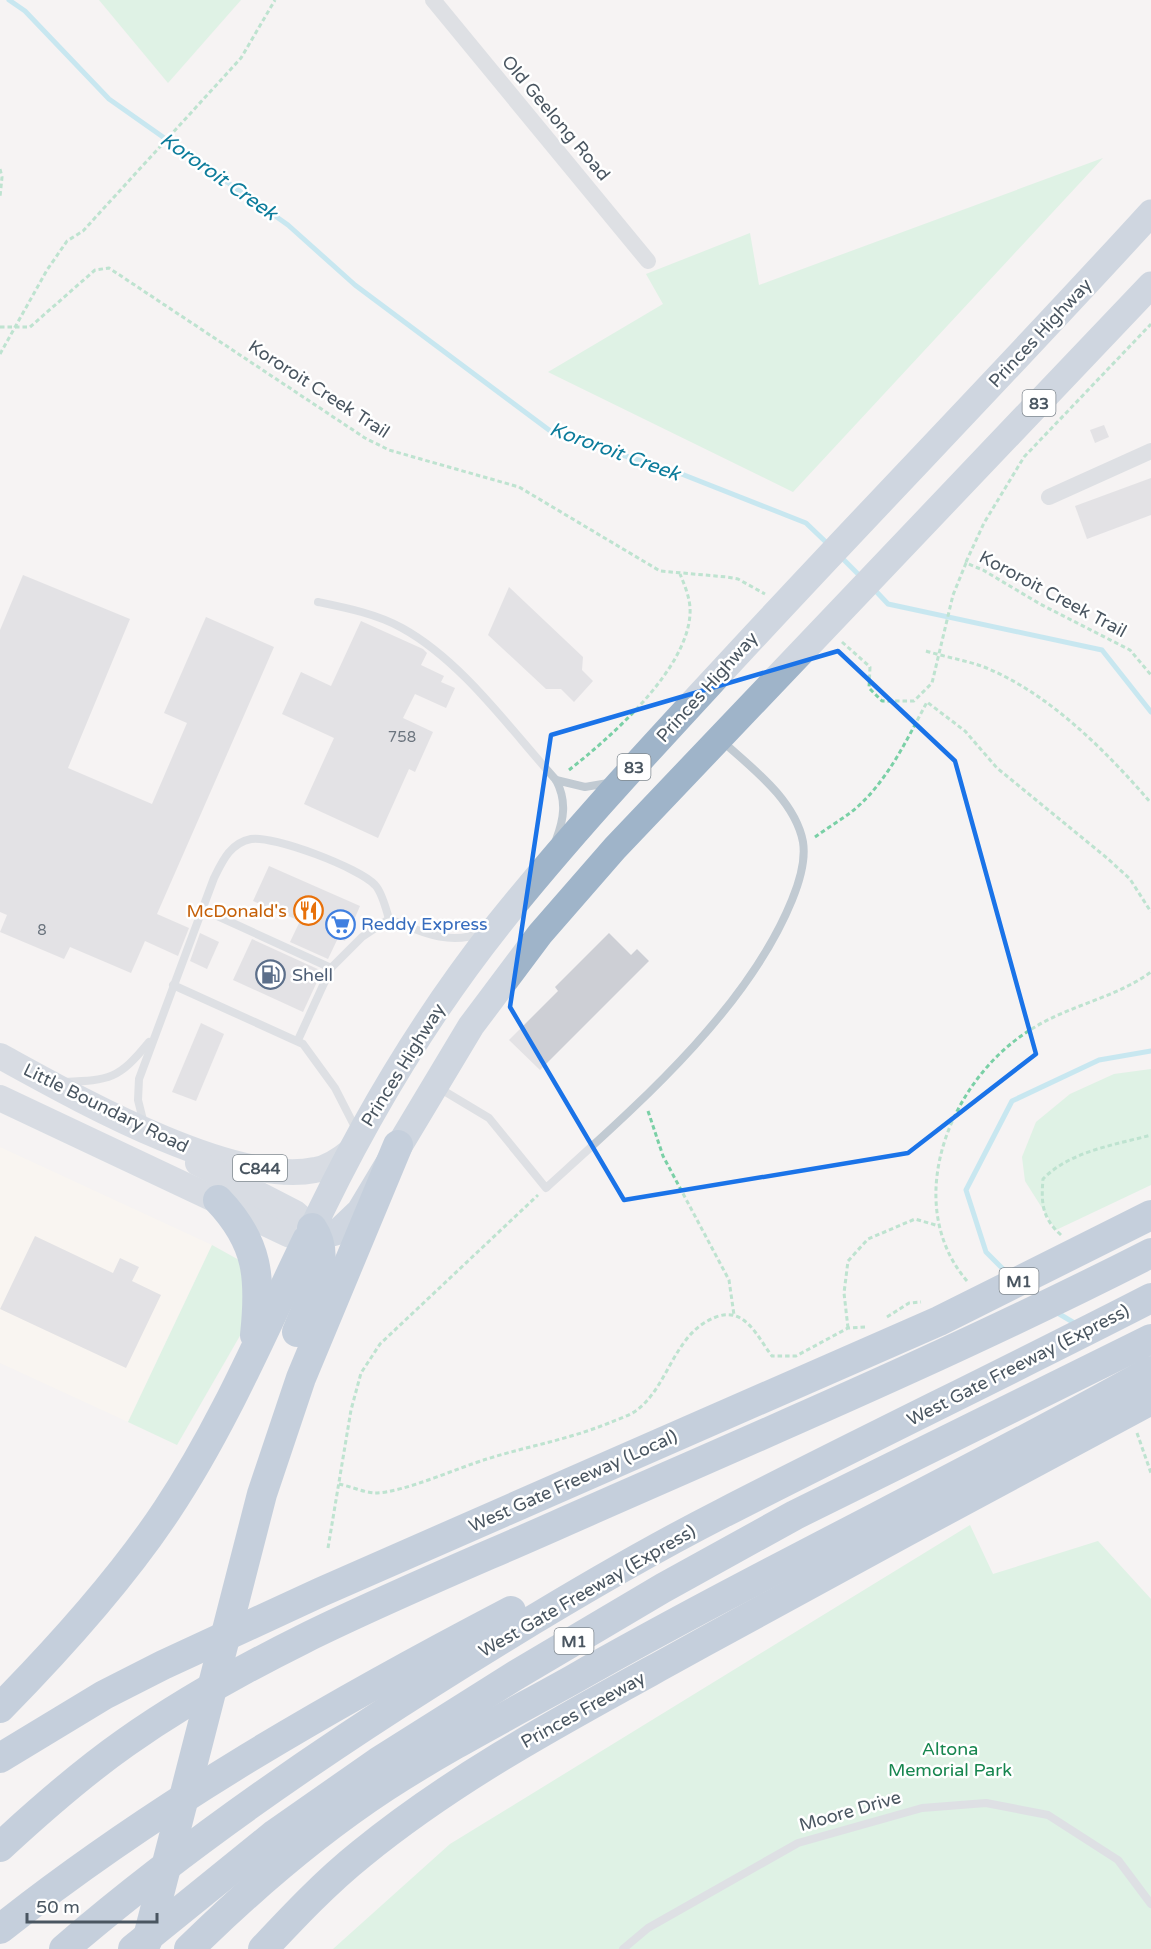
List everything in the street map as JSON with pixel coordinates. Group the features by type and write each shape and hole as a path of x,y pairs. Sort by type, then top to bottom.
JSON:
{"highway":[{"name":"Princes Highway","path":"312,1236 355,1144 427,1024 497,926 632,769 893,488 1026,350 1151,213"},
{"name":"Princes Highway","path":"312,1236 339,1231 352,1221 372,1192 433,1084 471,1026 540,934 615,848 1151,285"},
{"path":"427,1024 436,1034 444,1037 471,1026"},
{"path":"145,1949 262,1494 301,1378 398,1145"},
{"path":"218,1200 239,1228 256,1264 258,1298 253,1353"},
{"name":"West Gate Freeway (Local)","path":"0,1758 104,1695 163,1665 1151,1215"},
{"path":"262,1494 260,1473 264,1438 283,1372 319,1273 312,1236"},
{"path":"0,1708 116,1578 166,1512 187,1479 312,1236"},
{"path":"0,1847 67,1787 126,1742 253,1665 416,1587 955,1349 1139,1259"},
{"name":"West Gate Freeway (Express)","path":"64,1949 122,1899 300,1768 496,1642 721,1514 992,1380 1151,1298"},
{"name":"West Gate Freeway (Express)","path":"134,1949 275,1834 378,1762 516,1675 663,1588 795,1515 1151,1339"},
{"path":"432,1759 934,1514 1067,1431 1151,1371"},
{"path":"189,1949 284,1863 376,1794 432,1759 664,1628 1067,1431 1151,1400"},
{"path":"0,1929 47,1893 194,1791 347,1700 596,1567 721,1514"},
{"name":"Princes Freeway","path":"263,1949 317,1893 361,1854 458,1783 538,1734 934,1514"}],"main road":[{"name":"Little Boundary Road","path":"0,1056 156,1135 242,1164 285,1171 317,1170 334,1163 355,1144"},
{"name":"Little Boundary Road","path":"0,1098 288,1234 312,1236"},
{"name":"C844","path":"156,1135 198,1163 295,1213 312,1236"}],"street":[{"name":"Old Geelong Road","path":"434,0 648,261"},
{"path":"1049,497 1151,451"}],"lane":[{"path":"318,602 358,610 401,627 435,650 464,677 556,780 564,795 564,813 547,866"},
{"path":"433,1084 489,1118 546,1188 644,1097 700,1037 759,965 781,926 798,884 803,844 785,804 761,777 719,739"},
{"path":"556,780 573,785 597,786 632,769"},
{"path":"156,1135 137,1089 154,1036 202,909 225,857 234,847 250,839 289,844 353,870 376,885 389,919 431,935 451,939 474,936 497,926"},
{"path":"202,909 331,968"},
{"path":"298,1040 331,968 362,937 389,919"},
{"path":"173,985 298,1040 315,1059 335,1088 355,1144"},
{"path":"48,1082 107,1079 135,1060 154,1036"},
{"name":"Moore Drive","path":"623,1949 648,1928 798,1843 922,1808 976,1803 987,1803 1048,1815 1118,1860 1151,1904"}],"path":[{"path":"0,354 31,294 67,241 83,231 241,58 275,0"},
{"path":"0,169 2,177 0,197"},
{"name":"Kororoit Creek Trail","path":"0,327 30,327 95,270 110,268 365,438 389,450 519,487 660,571 680,574 691,611 683,642 670,665 635,711 609,739 556,780"},
{"path":"966,563 984,523 1024,457 1151,324"},
{"name":"Kororoit Creek Trail","path":"938,660 953,595 966,563 1130,650 1151,675"},
{"path":"926,651 984,668 1058,712 1090,736 1151,803"},
{"path":"803,844 851,812 880,782 901,752 927,702 965,732 997,768 1130,879 1151,912"},
{"path":"969,1284 954,1265 942,1242 934,1192 945,1141 957,1111 977,1076 1004,1048 1036,1026 1151,972"},
{"path":"644,1097 663,1156 729,1280 734,1315"},
{"path":"1064,1238 1046,1219 1041,1209 1043,1179 1054,1168 1076,1156 1151,1135"},
{"path":"328,1548 351,1410 361,1373 380,1344 546,1188"},
{"path":"848,1328 844,1293 848,1261 854,1253 868,1239 915,1220 939,1226"},
{"path":"880,1321 909,1303 920,1302 933,1313"},
{"path":"339,1484 374,1492 401,1487 490,1458 585,1432 624,1417 636,1411 650,1398 673,1358 700,1326 719,1316 734,1315 745,1319 772,1356 796,1356 848,1328 872,1326"},
{"path":"1136,1431 1151,1473"}],"highlighted area":[{"path":"838,651 955,761 1036,1054 908,1153 624,1200 510,1007 551,735"}],"shaded area":[{"path":"0,1147 212,1245 128,1422 0,1363"}],"green space":[{"path":"99,0 241,0 168,83"},
{"path":"1103,158 793,492 548,372 663,304 646,274 750,233 759,285"},
{"path":"1151,1069 1151,1185 1056,1230 1025,1181 1022,1157 1036,1122 1070,1094 1114,1074"},
{"path":"212,1245 248,1265 245,1327 177,1445 128,1422"},
{"name":"Altona Memorial Park","path":"970,1525 993,1574 1098,1541 1151,1599 1151,1949 333,1949 450,1844"}],"building":[{"path":"1104,425 1109,437 1095,443 1090,430"},
{"path":"1151,478 1151,515 1087,539 1075,506"},
{"path":"23,575 130,619 68,768 152,804 187,723 164,713 206,617 274,647 157,914 189,928 178,956 145,941 131,973 70,947 64,959 0,932 7,915 0,912 0,630"},
{"path":"509,587 583,657 582,670 593,681 574,702 561,689 546,689 488,635"},
{"path":"361,621 423,649 427,653 421,665 444,676 441,682 455,688 446,708 415,694 403,718 433,732 415,772 409,769 378,838 304,804 334,738 282,714 301,672 331,686"},
{"path":"269,866 360,906 345,941 338,938 328,959 290,942 300,921 253,901"},
{"path":"200,933 219,942 207,969 190,961"},
{"path":"609,933 631,955 637,949 649,961 540,1070 509,1040 558,991 555,987"},
{"path":"252,939 322,971 303,1012 233,980"},
{"path":"201,1023 224,1034 196,1101 172,1092"},
{"path":"35,1236 113,1273 120,1258 139,1267 132,1281 161,1295 126,1368 0,1309"}],"waterway":[{"name":"Kororoit Creek","path":"9,0 25,11 109,99 288,225 355,285 553,433 679,473 806,523 829,545"},
{"name":"Kororoit Creek","path":"840,556 861,577"},
{"name":"Kororoit Creek","path":"872,587 888,604 1102,650 1151,712"},
{"name":"Kororoit Creek","path":"1009,1275 986,1252 966,1190 1012,1101 1099,1060 1151,1051"},
{"name":"Kororoit Creek","path":"1056,1312 1076,1324"}],"place":[{"name":"McDonald's","path":"308,911"},
{"name":"Reddy Express","path":"340,924"},
{"name":"Shell","path":"271,975"}]}
